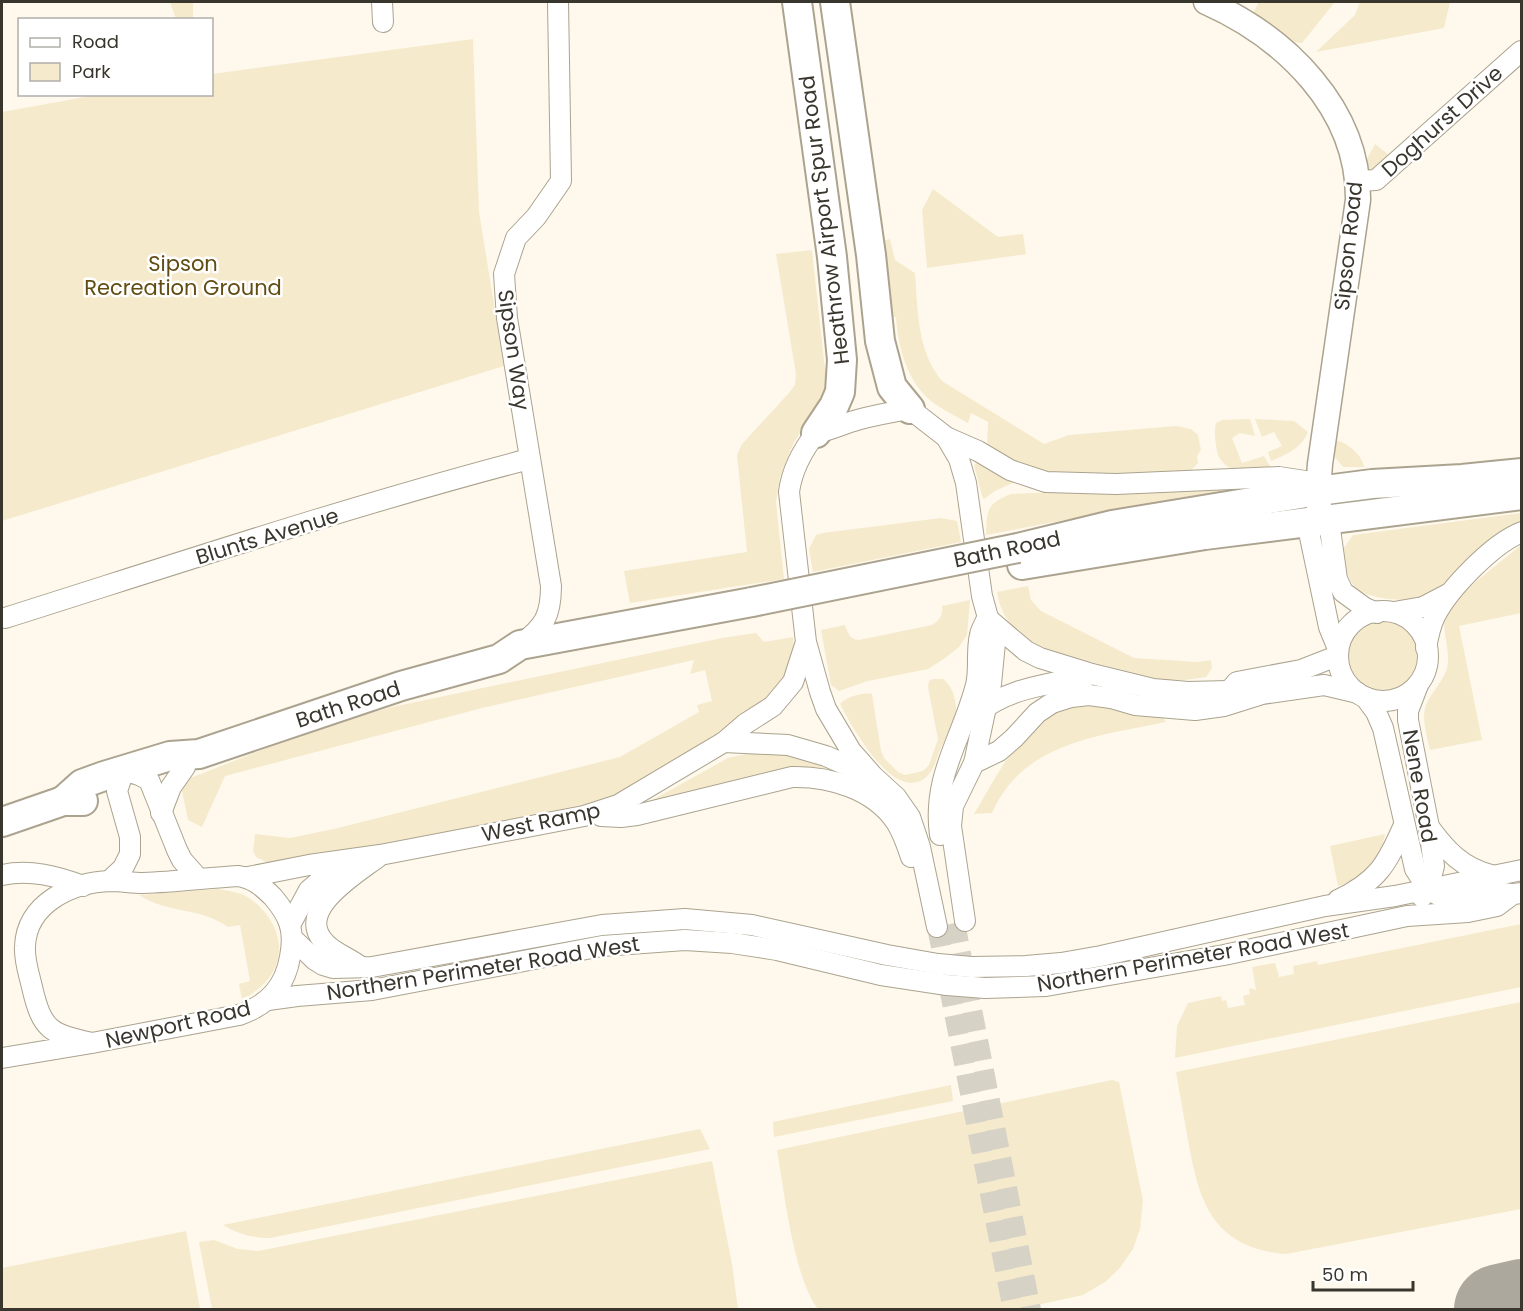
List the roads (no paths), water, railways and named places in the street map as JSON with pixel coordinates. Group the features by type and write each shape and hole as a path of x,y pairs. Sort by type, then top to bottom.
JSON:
{"highway":[{"name":"Heathrow Airport Spur Road","path":"797,2 832,257 842,360 840,392 834,406 816,433"},
{"name":"Heathrow Airport Spur Road","path":"835,2 871,255 880,341 892,387 910,409"},
{"name":"Bath Road","path":"1020,556 1112,525 1372,484 1521,473"},
{"name":"Bath Road","path":"509,652 523,664 755,611 1020,556 1124,547 1521,495"},
{"name":"Bath Road","path":"2,822 63,801 90,801 130,781 401,686 509,652 574,635 656,622 755,611"}],"main road":[{"name":"Sipson Road","path":"1206,2 1260,32 1304,70 1316,84 1341,126 1353,154 1358,181 1352,250 1325,422 1318,491 1321,520"}],"street":[{"path":"382,2 383,22"},
{"name":"Sipson Way","path":"509,652 538,632 550,605 548,566 507,318 504,274 516,238 536,217 561,181 558,2"},
{"name":"Doghurst Drive","path":"1358,181 1376,180 1521,51"},
{"path":"1496,73 1521,69"},
{"path":"945,925 915,827 896,797 851,751 826,709 806,642 789,492 800,456 816,433 834,430 876,415 910,409 946,437 978,451 1010,470 1046,482 1116,484 1279,477 1305,481 1318,491"},
{"path":"945,925 951,815 957,795 974,763 993,669 994,643 975,551 966,483 959,459 946,437"},
{"name":"Blunts Avenue","path":"5,618 473,473 529,459"},
{"path":"1362,695 1352,688 1342,674 1329,627 1310,537 1311,530 1321,520 1330,529 1335,571 1343,592 1365,608 1386,612 1416,625 1426,648"},
{"path":"987,618 1026,651 1092,674 1162,690 1229,691 1241,697 1324,685 1388,700 1404,696 1418,685 1426,668 1426,648 1434,618 1448,594 1493,550 1521,532"},
{"path":"1229,691 1237,682 1301,670 1337,652 1342,634 1354,621 1386,612 1422,607 1448,594"},
{"path":"550,605 574,635"},
{"path":"945,925 938,811 944,770 968,716 977,680 980,635 987,618"},
{"name":"West Ramp","path":"248,877 309,865 380,855 584,816 627,801 724,742 745,724 773,706 788,690 796,677 806,642"},
{"path":"962,728 986,706 1020,690 1092,674"},
{"name":"Nene Road","path":"1407,916 1428,889 1434,866 1429,827 1408,720 1408,711 1418,685"},
{"path":"974,763 999,751 1036,713 1052,703 1071,697 1089,695 1135,705 1195,710 1224,706 1259,695"},
{"name":"Nene Road","path":"1362,695 1376,712 1383,728 1415,869 1428,889"},
{"path":"724,742 788,744 826,756 873,776"},
{"path":"161,813 171,787 192,761"},
{"path":"584,816 637,815 792,777 813,777 836,782 858,791 877,803 896,822 945,925"},
{"path":"130,781 161,813 182,860 198,878"},
{"path":"109,881 127,861 131,846 130,781"},
{"name":"Nene Road","path":"1325,906 1358,890 1377,874 1395,846 1404,825"},
{"path":"1429,827 1455,858 1477,871 1494,875"},
{"path":"361,967 327,945 318,932 316,918 320,907 333,891 380,855"},
{"path":"268,1000 278,989 287,973 291,932 309,890 343,861"},
{"path":"1325,906 1357,903 1521,870"},
{"path":"2,875 44,874 57,876 83,886"},
{"path":"109,881 139,883 248,877 271,895 285,914 291,932"},
{"name":"Newport Road","path":"109,881 83,886 49,900 30,924 25,950 40,1016 48,1026 61,1035 92,1043 239,1016 268,1000"},
{"path":"1428,889 1447,899 1466,898 1492,892 1517,893"},
{"name":"Northern Perimeter Road West","path":"268,1000 372,990 602,946 685,940 732,943 777,950 881,975 947,985 985,988 1046,986 1224,955 1407,916 1460,914 1497,906 1517,893"},
{"name":"Northern Perimeter Road West","path":"291,932 315,960 333,968 391,965 602,925 685,920 752,924 887,955 938,964 971,967 1026,966 1101,956 1325,906"},
{"path":"2,1058 92,1043"}],"tunnel":[{"path":"955,923 1031,1310"},
{"path":"937,927 1013,1310"}],"park label":[{"name":"Sipson Recreation Ground","path":"183,275"}]}
